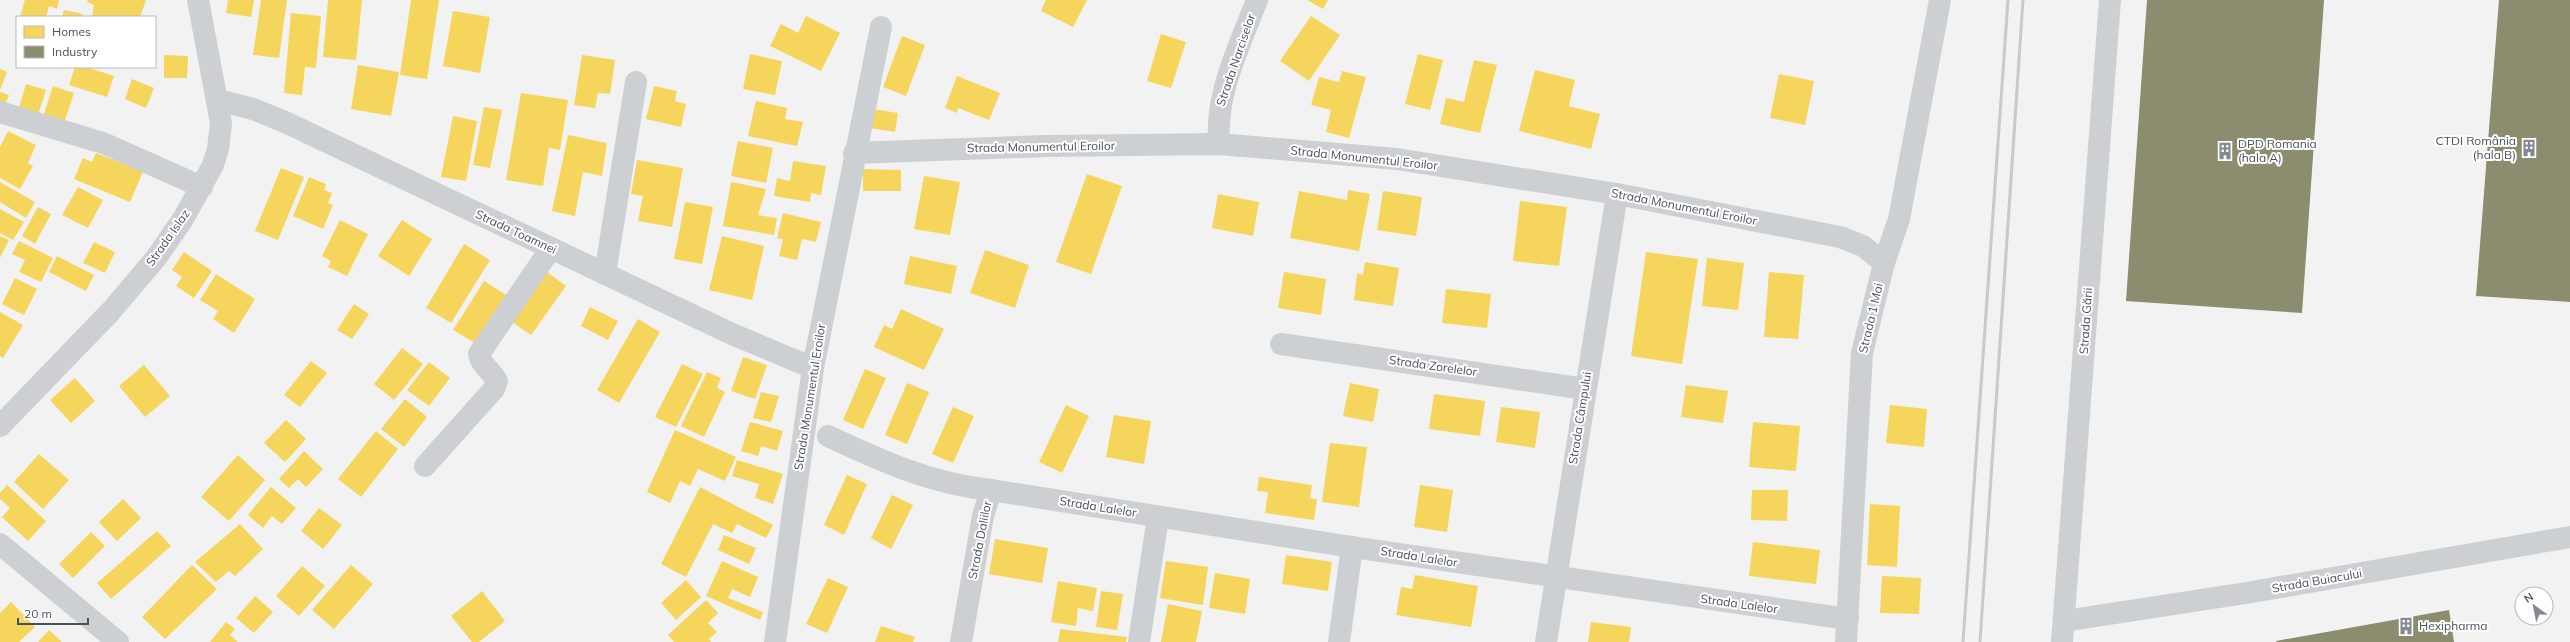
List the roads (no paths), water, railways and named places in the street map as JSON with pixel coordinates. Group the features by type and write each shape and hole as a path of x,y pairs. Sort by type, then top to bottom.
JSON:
{"street":[{"name":"Strada Islaz","path":"0,426 110,311 156,258 202,186 213,165 218,149 221,123 218,100 198,0"},
{"name":"Strada Narciselor","path":"1219,144 1218,119 1222,94 1257,0"},
{"name":"Strada 1 Mai","path":"1846,642 1862,353 1884,263 1899,219 1940,0"},
{"name":"Strada Gării","path":"2063,631 2110,0"},
{"name":"Strada Monumentul Eroilor","path":"775,642 813,368 854,153 881,27"},
{"path":"605,274 636,82"},
{"name":"Strada Toamnei","path":"218,100 253,110 285,122 732,334 813,368"},
{"path":"0,112 104,143 202,186"},
{"name":"Strada Monumentul Eroilor","path":"854,153 1047,146 1219,144 1397,159 1617,194 1840,237 1863,246 1884,263"},
{"name":"Strada Câmpului","path":"1546,642 1617,194"},
{"path":"425,466 494,388 497,381 492,372 480,360 479,354 550,248"},
{"name":"Strada Zorelelor","path":"1281,344 1585,389"},
{"name":"Strada Daliilor","path":"828,436 915,474 959,487 990,490 961,642"},
{"name":"Strada Lalelor","path":"990,490 1556,578 1848,619"},
{"path":"1139,642 1158,517"},
{"name":"Strada Buiacului","path":"2063,631 2246,593 2570,537"},
{"path":"0,544 118,642"},
{"path":"1339,642 1352,547"}],"railway":[{"path":"1963,642 2008,0"},
{"path":"1980,642 2023,0"}],"place":[{"name":"CTDI România (hala B)","path":"2529,148"},
{"name":"DPD Romania (hala A)","path":"2225,151"},
{"name":"Hexipharma","path":"2406,626"}]}
